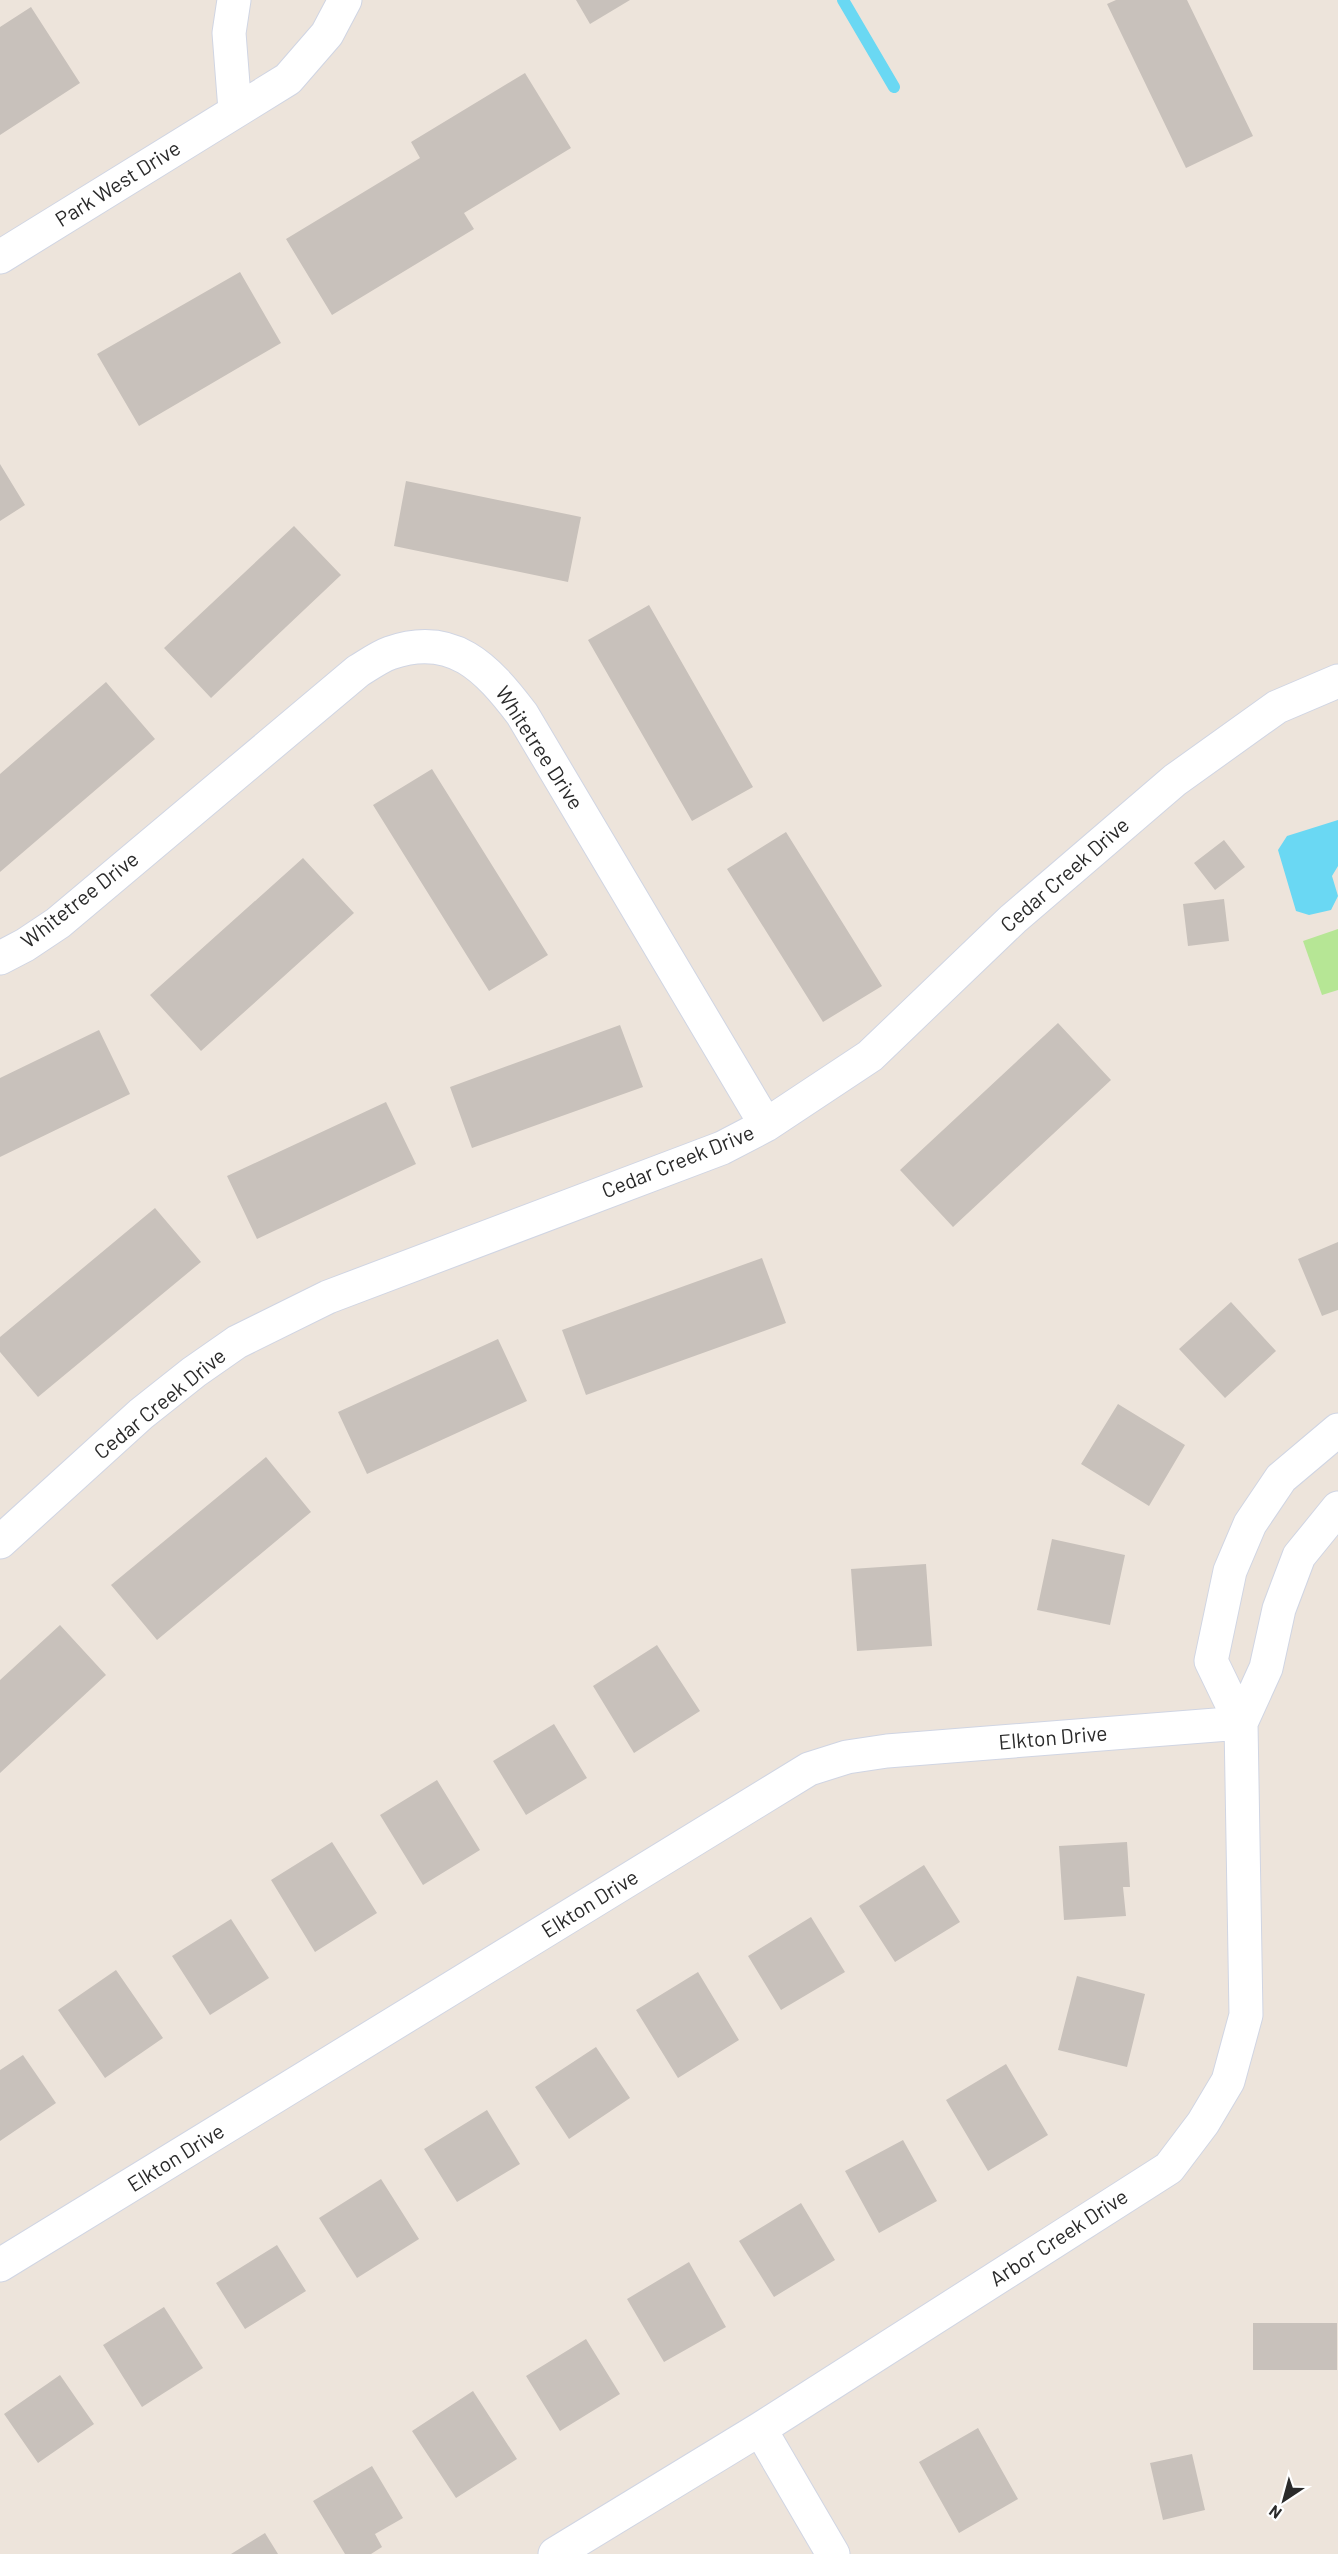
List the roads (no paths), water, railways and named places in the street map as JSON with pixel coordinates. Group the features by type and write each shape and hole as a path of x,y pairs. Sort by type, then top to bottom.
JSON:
{"street":[{"path":"234,0 229,33 235,110"},
{"name":"Park West Drive","path":"0,257 288,79 327,34 345,0"},
{"name":"Whitetree Drive","path":"0,958 58,923 358,671 390,653 420,647 446,648 473,661 497,681 522,714 766,1125"},
{"name":"Cedar Creek Drive","path":"0,1542 141,1413 194,1371 237,1342 328,1297 722,1148 766,1125 870,1056 1013,919 1175,780 1277,707 1338,681"},
{"name":"Arbor Creek Drive","path":"555,2554 760,2429 1169,2168 1203,2123 1228,2081 1246,2015 1240,1723 1211,1661 1230,1571 1250,1524 1281,1478 1338,1430"},
{"name":"Arbor Creek Drive","path":"1240,1723 1266,1668 1279,1609 1299,1556 1338,1508"},
{"name":"Elkton Drive","path":"0,2265 809,1769 847,1757 887,1751 1240,1723"},
{"path":"760,2429 833,2554"}],"water":[{"path":"1338,820 1338,866 1332,876 1338,896 1331,910 1309,915 1296,911 1278,850 1287,836"}],"waterway":[{"path":"843,0 894,87"}]}
